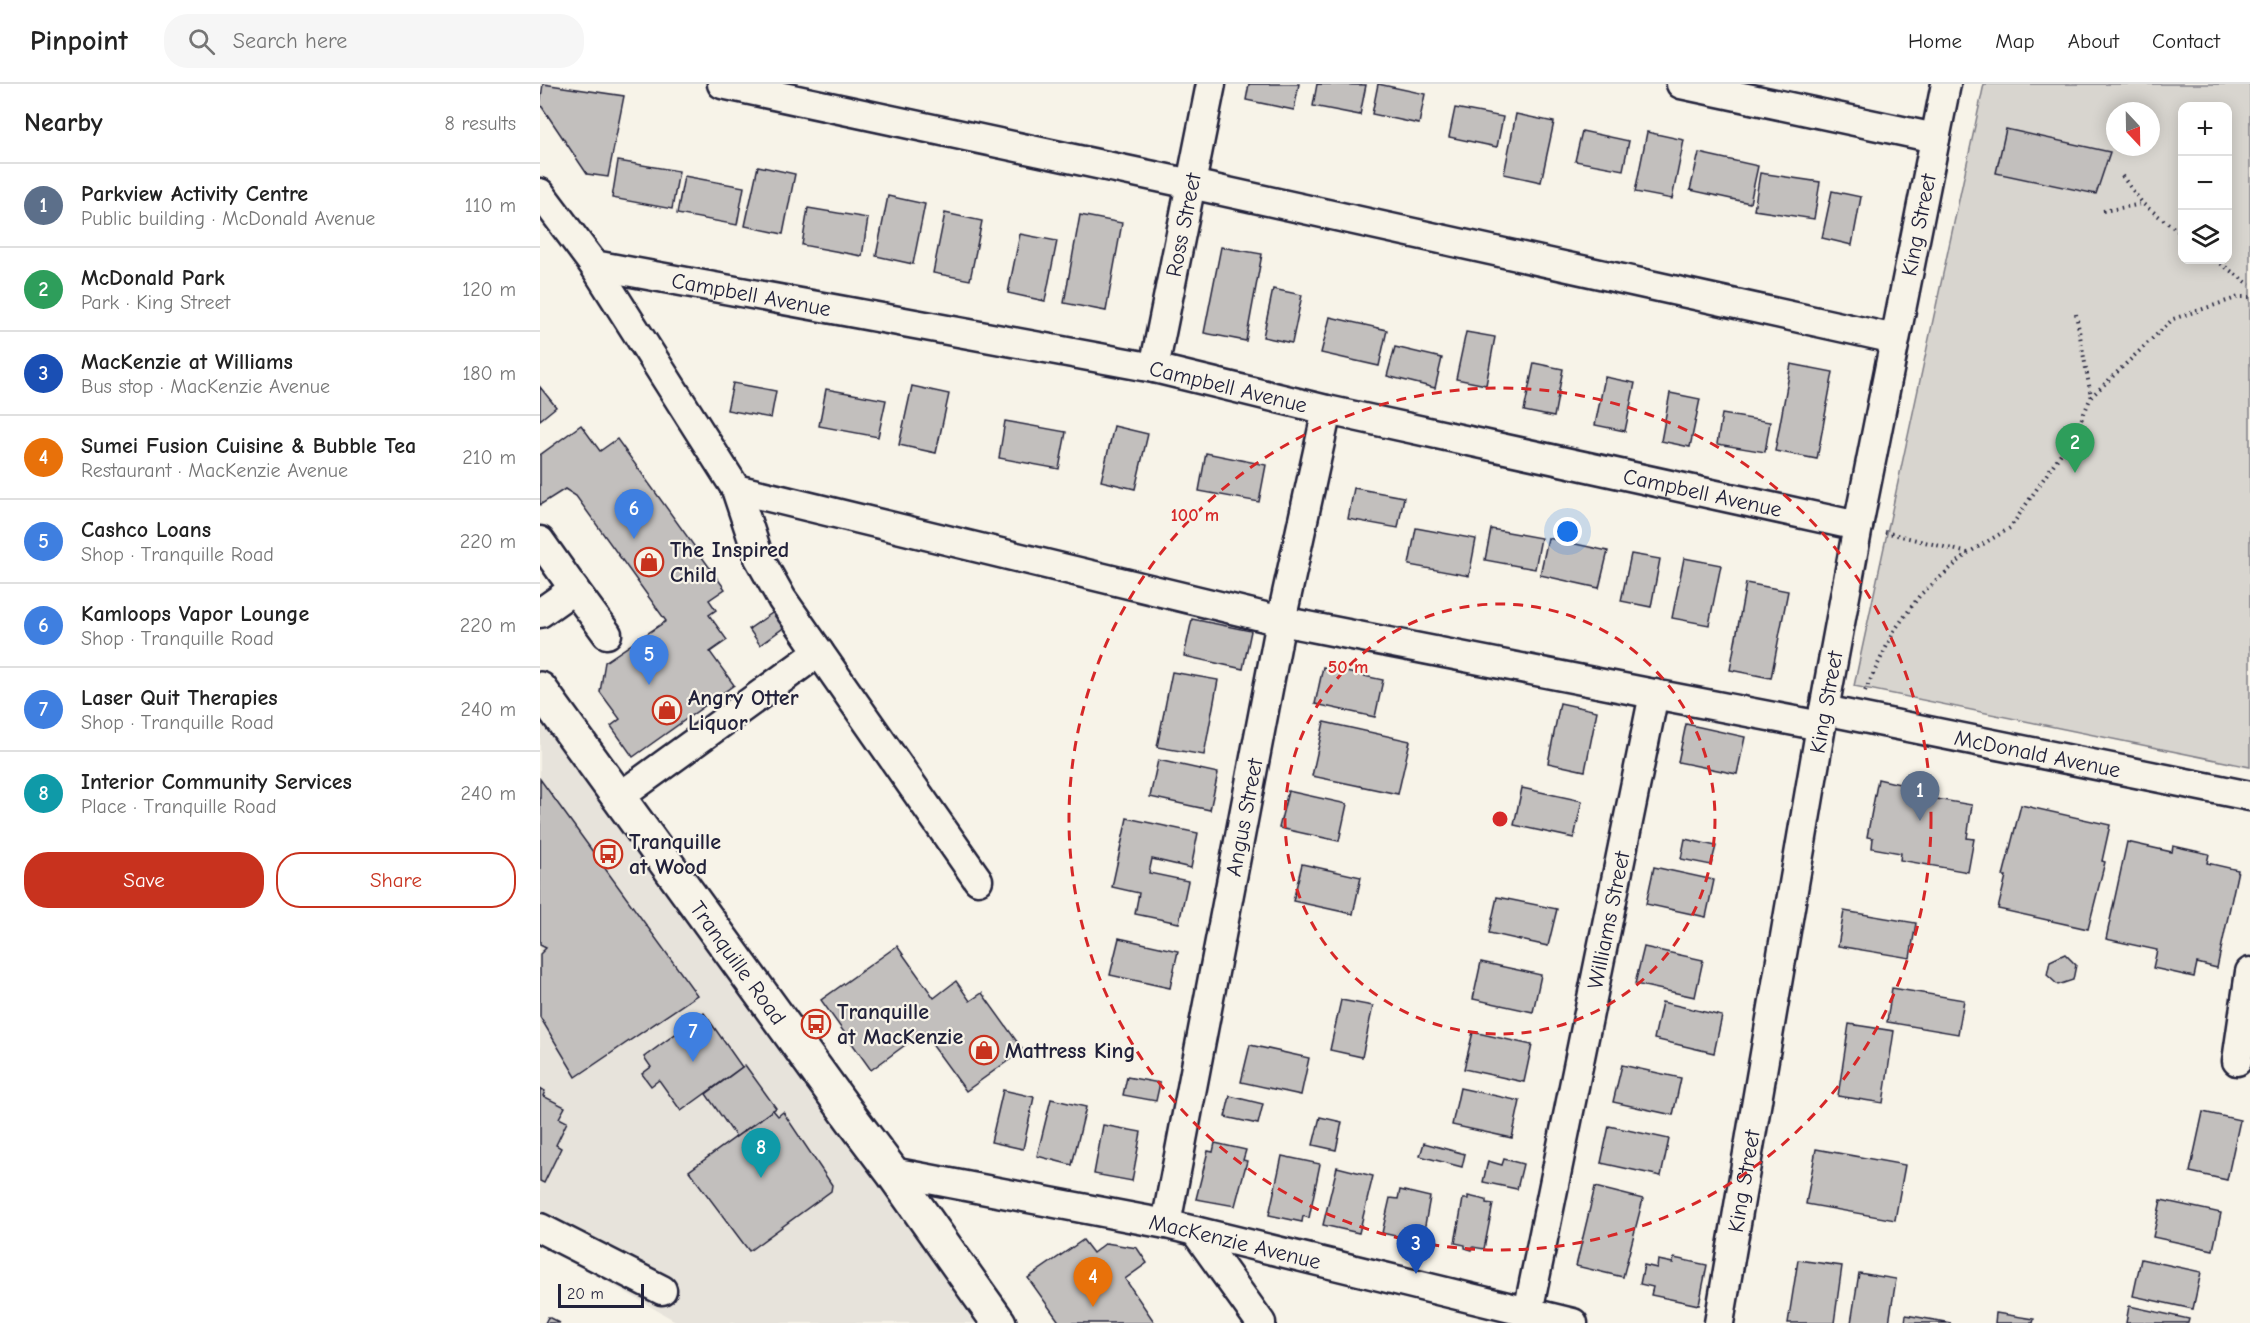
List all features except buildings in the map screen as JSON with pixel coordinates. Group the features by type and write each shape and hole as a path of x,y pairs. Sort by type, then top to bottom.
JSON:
{"main road":[{"name":"Tranquille Road","path":"540,689 892,1172 999,1323"}],"street":[{"path":"722,84 1191,184 1895,339"},
{"name":"Ross Street","path":"1154,368 1211,84"},
{"path":"1681,84 1935,138"},
{"name":"King Street","path":"1719,1323 1858,526 1946,84"},
{"path":"540,194 594,265 736,489 759,558 782,599 978,880"},
{"name":"Campbell Avenue","path":"594,265 1154,368 1327,410 1858,526"},
{"name":"Angus Street","path":"1166,1224 1281,621 1327,410"},
{"path":"736,489 1281,621 1654,694 1823,718"},
{"path":"540,541 607,634"},
{"path":"540,613 574,589"},
{"path":"618,798 819,652"},
{"name":"Williams Street","path":"1528,1312 1654,694"},
{"name":"McDonald Avenue","path":"1823,718 1853,716 2250,796"},
{"path":"2237,1061 2250,972"},
{"name":"MacKenzie Avenue","path":"892,1172 1166,1224 1573,1323"},
{"path":"540,1228 662,1290"},
{"path":"1195,1231 1262,1323"}],"path":[{"path":"2122,176 2143,204 2178,231"},
{"path":"2103,211 2143,204"},
{"path":"2221,264 2250,285"},
{"path":"1853,716 1894,631 1920,596 1968,553 2010,528 2078,430 2091,397 2173,318 2240,297 2250,297"},
{"path":"2076,314 2091,397"},
{"path":"1858,526 1968,553"}],"shaded area":[{"path":"1984,84 2250,84 2250,767 1854,686"},
{"path":"540,689 999,1323 679,1323 540,1243"}],"place":[{"name":"McDonald Park","path":"2075,473"},
{"name":"Kamloops Vapor Lounge","path":"634,539"},
{"name":"The Inspired Child","path":"649,562"},
{"name":"Cashco Loans","path":"649,685"},
{"name":"Angry Otter Liquor","path":"667,710"},
{"name":"Parkview Activity Centre","path":"1920,821"},
{"name":"Tranquille at Wood","path":"608,854"},
{"name":"Tranquille at MacKenzie","path":"816,1024"},
{"name":"Mattress King","path":"984,1050"},
{"name":"Laser Quit Therapies","path":"693,1062"},
{"name":"Interior Community Services","path":"761,1178"},
{"name":"MacKenzie at Williams","path":"1416,1274"},
{"name":"Sumei Fusion Cuisine & Bubble Tea","path":"1093,1307"}]}
